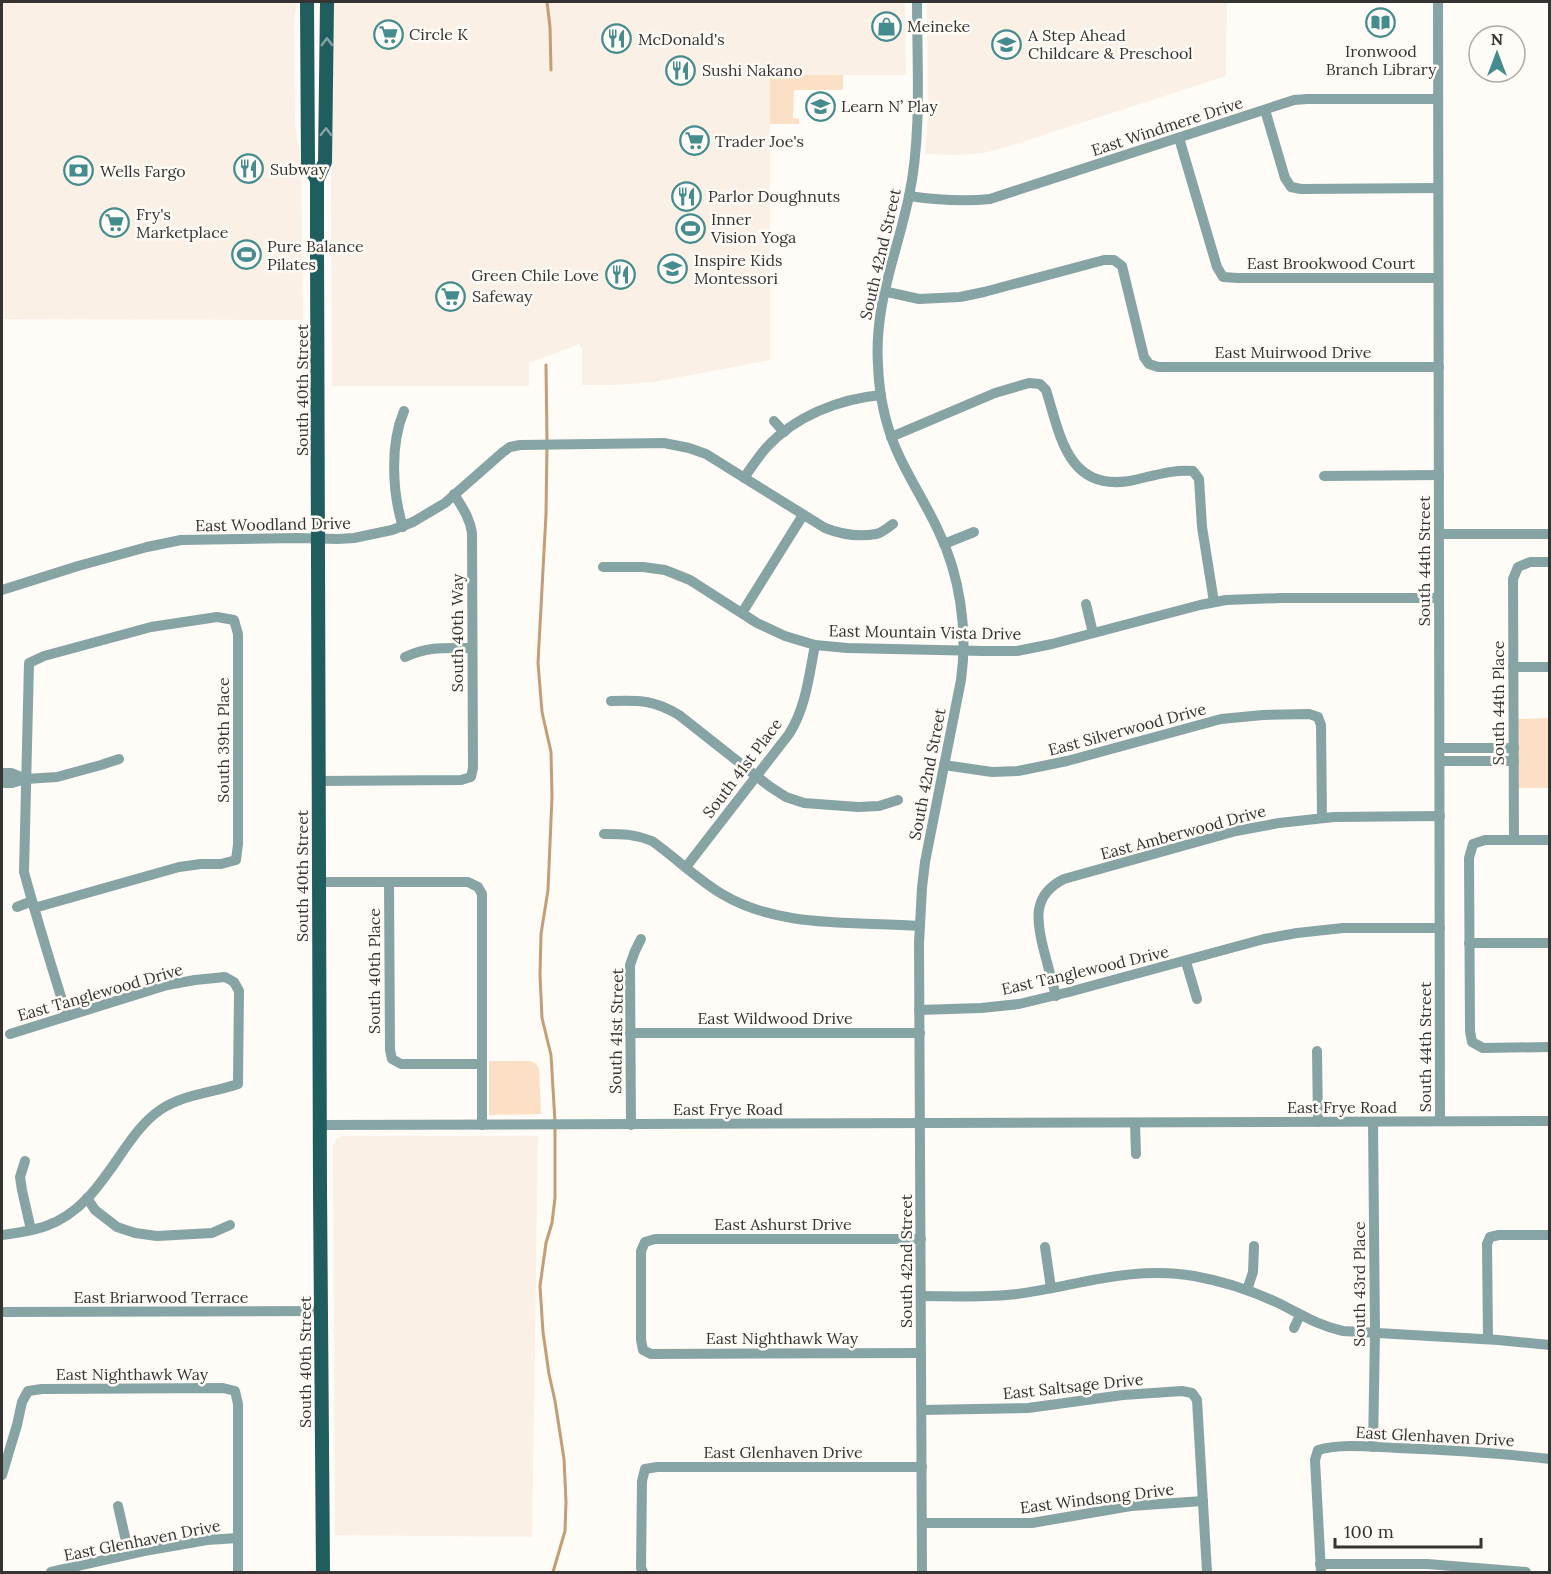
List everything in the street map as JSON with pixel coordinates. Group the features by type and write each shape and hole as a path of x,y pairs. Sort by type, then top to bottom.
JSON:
{"main road":[{"name":"South 40th Street","path":"307,2 308,165 317,180"},
{"name":"South 40th Street","path":"323,1572 320,1311 317,180 325,162 327,2"}],"street":[{"name":"South 42nd Street","path":"917,2 915,156 909,195 884,291 878,325 878,366 881,395 891,437 939,531 955,578 962,620 963,651 961,680 925,862 920,926 922,1572"},
{"name":"South 44th Street","path":"1438,2 1440,1121"},
{"name":"East Windmere Drive","path":"909,195 948,201 990,199 1294,100 1438,99"},
{"path":"1265,110 1285,178 1291,187 1301,189 1438,188"},
{"name":"East Brookwood Court","path":"1179,138 1216,267 1223,277 1438,278"},
{"name":"East Muirwood Drive","path":"884,291 919,298 960,297 1104,260 1114,260 1122,266 1144,357 1149,364 1158,367 1439,367"},
{"path":"891,437 995,393 1029,383 1040,384 1046,390 1064,448 1085,474 1099,480 1113,482 1181,470 1193,471 1199,479 1202,527 1214,602"},
{"path":"744,478 765,450 784,432 810,415 858,398 881,395"},
{"path":"403,526 395,494 395,441 404,411"},
{"path":"774,421 784,432"},
{"name":"East Woodland Drive","path":"2,590 88,563 181,540 354,538 392,530 413,522 445,503 493,460 510,447 520,445 664,443 676,445 706,454 825,528 837,533 878,534 893,524"},
{"path":"1324,476 1439,475"},
{"name":"South 40th Way","path":"319,781 461,780 471,777 473,768 472,533 467,515 454,494"},
{"path":"742,613 803,514"},
{"path":"944,544 974,532"},
{"path":"1439,534 1550,534"},
{"name":"South 44th Place","path":"1514,840 1513,579 1518,567 1530,562 1550,562"},
{"name":"East Mountain Vista Drive","path":"603,567 643,567 665,570 690,580 778,633 800,642 847,648 963,651 1030,649 1214,602 1281,598 1439,598"},
{"path":"1086,604 1093,633"},
{"name":"South 39th Place","path":"26,779 29,663 44,656 151,627 217,617 234,620 238,634 238,844 236,860 221,864 179,867 33,905"},
{"name":"South 41st Place","path":"686,867 796,722 804,698 815,645"},
{"path":"405,657 434,648 472,648"},
{"path":"1513,667 1550,667"},
{"path":"611,701 640,701 664,706 786,797 804,803 858,807 879,806 898,800"},
{"name":"East Silverwood Drive","path":"944,765 992,772 1018,771 1067,761 1221,718 1309,714 1318,717 1321,725 1322,818"},
{"path":"1440,748 1514,747"},
{"path":"1478,748 1478,761"},
{"path":"2,783 57,777 119,759"},
{"path":"1440,761 1514,761"},
{"path":"2,773 11,773 26,779"},
{"path":"26,779 24,872 67,1016"},
{"name":"East Amberwood Drive","path":"1056,996 1038,930 1037,917 1039,905 1053,884 1236,831 1279,823 1322,818 1440,816"},
{"path":"604,834 639,835 652,841 723,895 744,905 785,918 920,926"},
{"path":"1550,840 1485,840 1473,844 1469,858 1470,1030 1472,1042 1484,1048 1550,1047"},
{"path":"319,882 468,882 478,887 482,894 482,1125"},
{"name":"South 40th Place","path":"389,883 390,1050 392,1059 401,1064 482,1064"},
{"path":"16,907 33,905"},
{"name":"East Tanglewood Drive","path":"919,1010 1019,1004 1186,962 1264,939 1319,930 1440,928"},
{"name":"South 41st Street","path":"631,1125 630,965 641,939"},
{"path":"1469,943 1550,943"},
{"name":"East Tanglewood Drive","path":"1186,962 1197,999"},
{"name":"East Tanglewood Drive","path":"10,1034 176,983 225,977 234,982 239,991 238,1084 177,1100 145,1122 98,1188 87,1198"},
{"name":"East Wildwood Drive","path":"630,1033 920,1033"},
{"path":"1317,1052 1318,1122"},
{"name":"East Frye Road","path":"320,1125 1550,1121"},
{"name":"South 43rd Place","path":"1373,1122 1375,1333 1373,1447"},
{"path":"1135,1123 1136,1154"},
{"path":"25,1161 20,1177 31,1230"},
{"path":"2,1235 48,1225 61,1219 87,1198 95,1210 117,1227 135,1233 157,1236 212,1233 230,1225"},
{"path":"1488,1339 1487,1244 1490,1237 1550,1235"},
{"name":"East Ashurst Drive","path":"643,1350 641,1251 645,1242 654,1239 921,1239"},
{"path":"1247,1290 1253,1272 1254,1246"},
{"path":"1045,1247 1051,1288"},
{"path":"921,1296 995,1296 1113,1276 1145,1273 1192,1275 1247,1290 1328,1328 1343,1331 1488,1339 1550,1345"},
{"name":"East Briarwood Terrace","path":"2,1312 320,1311"},
{"path":"1294,1329 1300,1315"},
{"name":"East Nighthawk Way","path":"643,1350 651,1354 921,1353"},
{"name":"East Nighthawk Way","path":"2,1475 22,1402 28,1391 223,1388 235,1391 238,1404 238,1538"},
{"name":"East Saltsage Drive","path":"922,1410 1028,1408 1123,1395 1182,1390 1192,1393 1197,1400 1203,1501"},
{"name":"East Glenhaven Drive","path":"1320,1568 1315,1460 1318,1450 1329,1447 1373,1447 1462,1451 1550,1459"},
{"name":"East Glenhaven Drive","path":"643,1572 641,1568 642,1481 645,1469 657,1467 922,1467"},
{"path":"1203,1501 1207,1572"},
{"name":"East Windsong Drive","path":"922,1523 1032,1523 1131,1506 1203,1501"},
{"path":"118,1506 129,1554"},
{"path":"238,1538 238,1572"},
{"name":"East Glenhaven Drive","path":"51,1572 129,1554 207,1540 238,1538"},
{"path":"1320,1568 1427,1564 1526,1572"}],"shaded area":[{"path":"2,2 297,2 294,19 295,127 301,158 303,320 2,319"},
{"path":"333,2 905,2 906,75 770,75 770,360 654,382 582,385 582,349 579,344 529,363 529,386 332,386"},
{"path":"927,2 1227,2 1226,76 984,153 925,154 928,116"},
{"path":"770,75 843,75 843,90 794,90 793,118 799,119 799,124 770,124"},
{"path":"1549,718 1549,788 1514,788 1514,719"},
{"path":"489,1061 531,1061 536,1064 539,1069 541,1114 489,1115"},
{"path":"342,1136 538,1136 532,1537 335,1535 333,1146 336,1139"}],"waterway":[{"path":"547,2 551,70"},
{"path":"546,365 547,441"},
{"path":"547,447 538,663 542,712 551,752 552,797 548,890 541,934 540,975 542,1018 551,1055 555,1122"},
{"path":"553,1572 565,1531 566,1502 564,1459 543,1332 540,1286 555,1198 555,1128"}],"place":[{"name":"Ironwood Branch Library","path":"1381,23"},
{"name":"Meineke","path":"886,26"},
{"name":"Circle K","path":"388,34"},
{"name":"McDonald's","path":"617,39"},
{"name":"A Step Ahead Childcare & Preschool","path":"1007,44"},
{"name":"Sushi Nakano","path":"681,70"},
{"name":"Learn N’ Play","path":"820,106"},
{"name":"Trader Joe's","path":"694,141"},
{"name":"Subway","path":"249,169"},
{"name":"Wells Fargo","path":"79,171"},
{"name":"Parlor Doughnuts","path":"687,196"},
{"name":"Fry's Marketplace","path":"115,223"},
{"name":"Inner Vision Yoga","path":"690,228"},
{"name":"Pure Balance Pilates","path":"246,255"},
{"name":"Inspire Kids Montessori","path":"673,269"},
{"name":"Green Chile Love","path":"620,275"},
{"name":"Safeway","path":"451,296"}]}
